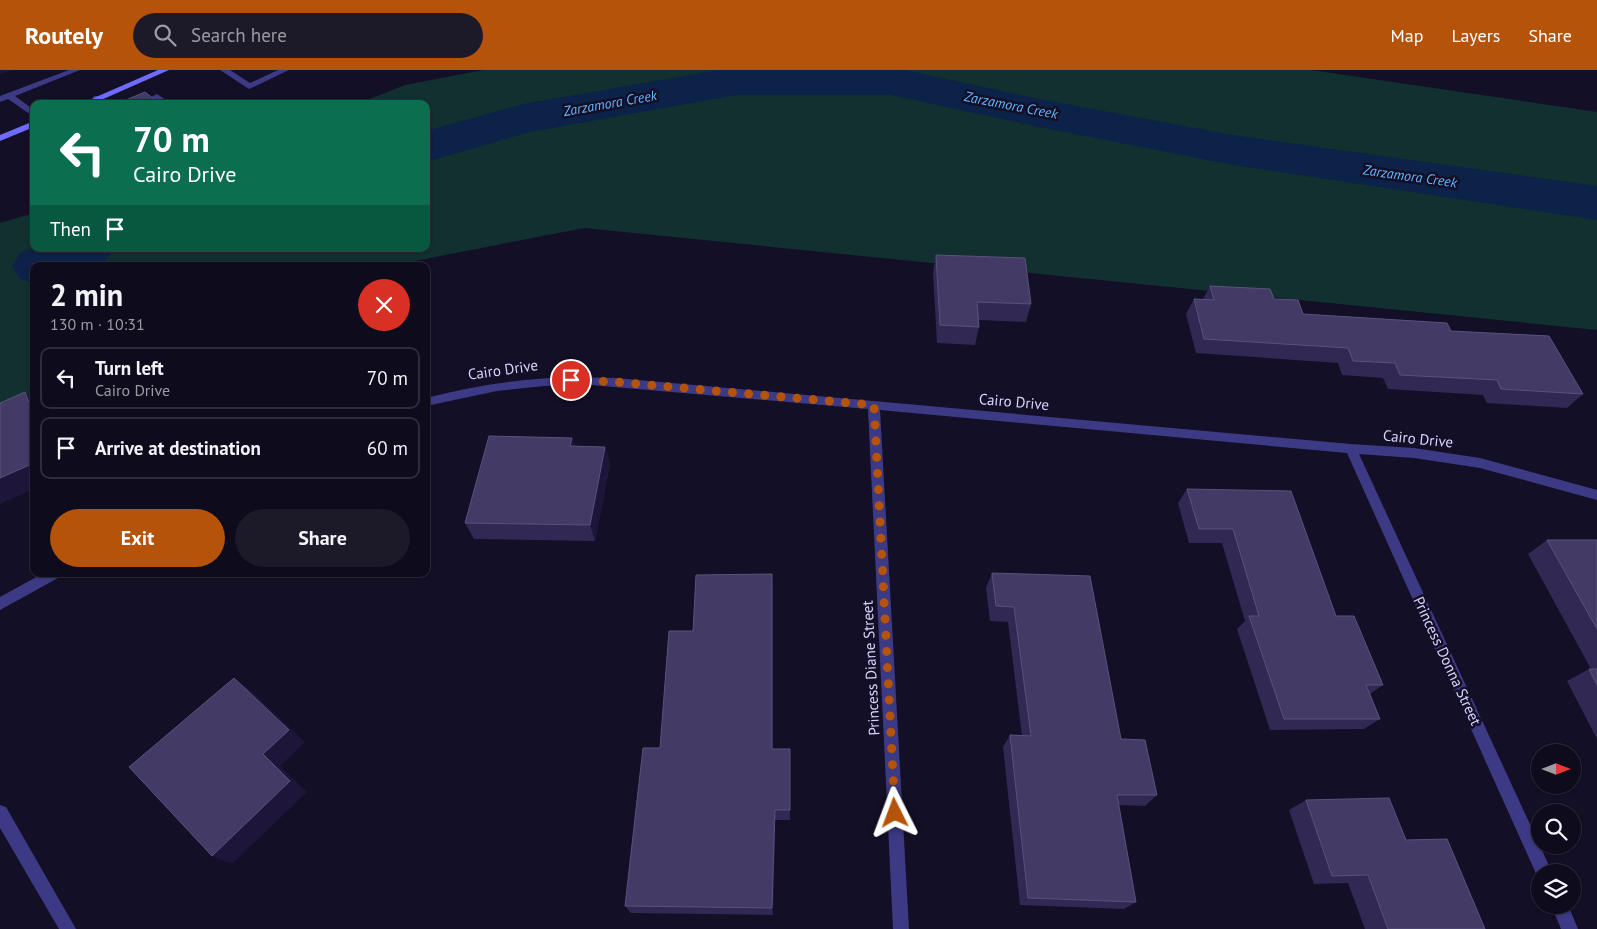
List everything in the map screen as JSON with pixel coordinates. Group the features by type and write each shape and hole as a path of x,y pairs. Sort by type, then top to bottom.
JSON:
{"main road":[{"path":"102,100 165,70"},
{"path":"0,138 30,126"}],"street":[{"path":"0,99 76,70"},
{"path":"224,70 249,86 286,70"},
{"path":"9,96 30,111"},
{"path":"151,100 157,97 162,100"},
{"name":"Cairo Drive","path":"430,401 497,386 571,380 616,382 1351,449 1414,453 1480,463 1597,495"},
{"name":"Princess Diane Street","path":"874,405 901,929"},
{"name":"Princess Donna Street","path":"1351,449 1540,864"},
{"path":"0,604 48,577"},
{"path":"0,813 68,929"},
{"path":"1563,914 1570,929"}],"green space":[{"path":"483,70 1311,70 1597,112 1597,330 584,228 410,262 30,262 30,394 0,405 0,223 30,214 30,252 430,252 430,100 367,100 405,85"}],"building":[{"path":"145,92 155,100 126,100"},
{"path":"936,255 1025,258 1031,304 977,302 979,327 940,325"},
{"path":"1210,286 1270,289 1274,299 1298,300 1303,314 1447,323 1451,331 1549,336 1583,394 1501,389 1497,380 1400,375 1395,363 1353,361 1348,348 1204,339 1194,299 1214,300"},
{"path":"25,392 30,405 30,465 0,478 0,403"},
{"path":"489,436 572,438 570,446 605,447 590,525 465,523"},
{"path":"1187,489 1291,491 1336,616 1354,616 1383,685 1366,685 1380,719 1284,719 1249,616 1259,616 1233,529 1199,529"},
{"path":"1547,540 1597,540 1597,629"},
{"path":"992,573 1090,576 1121,739 1145,740 1157,795 1117,795 1136,902 1028,898 1010,735 1031,736 1014,607 996,606"},
{"path":"772,574 772,749 790,749 790,810 775,810 772,908 625,906 643,748 660,748 669,631 693,631 696,575"},
{"path":"1589,669 1597,669 1597,685"},
{"path":"234,678 289,730 263,754 290,781 212,856 129,767"},
{"path":"1389,798 1406,840 1447,839 1485,929 1388,929 1368,875 1332,876 1306,800"}],"waterway":[{"name":"Zarzamora Creek","path":"430,146 523,119 736,81 891,81 1039,113 1233,150 1597,203"},
{"name":"Zarzamora Creek","path":"51,262 77,252"}],"route":[{"path":"571,380 616,382 874,405 895,813"}]}
